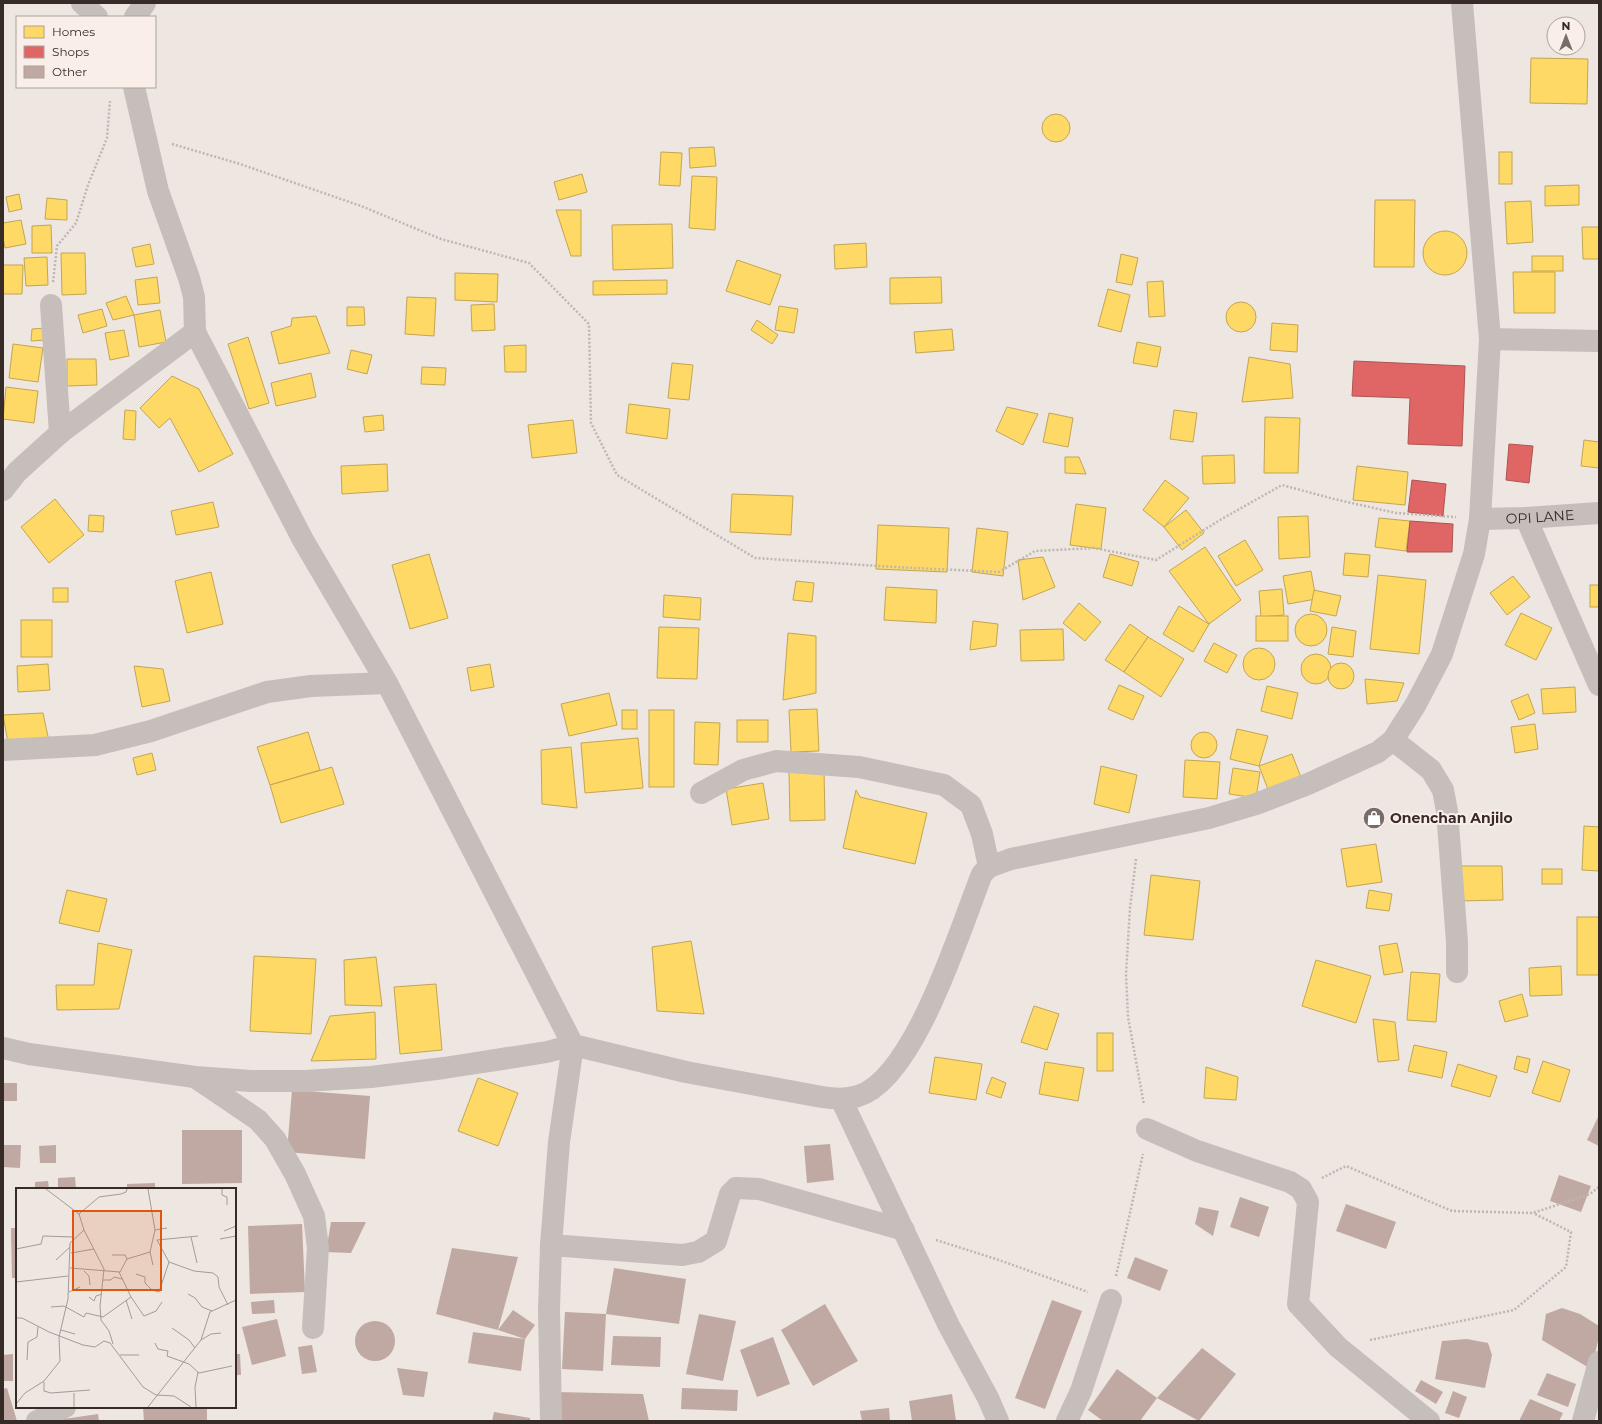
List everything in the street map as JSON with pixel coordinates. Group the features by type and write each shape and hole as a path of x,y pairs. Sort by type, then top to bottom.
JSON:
{"street":[{"path":"82,3 96,16"},
{"path":"136,16 146,3"},
{"path":"3,1048 29,1054 195,1077 251,1081 305,1081 371,1077 508,1059 547,1052 573,1045 686,1072 822,1098 841,1099 859,1096 878,1084 894,1069 920,1027 948,967 982,874 990,867 1011,858 1209,818 1256,804 1308,784 1378,752 1393,740 1416,704 1442,654 1474,554 1480,519 1490,339 1462,3"},
{"path":"134,88 158,191 189,278 194,297 195,332 303,540 387,683 573,1045 559,1142 551,1245 549,1310 550,1421"},
{"path":"51,305 60,433"},
{"path":"3,490 10,470 195,332"},
{"path":"1490,339 1599,341"},
{"name":"OPI LANE","path":"1480,519 1526,518 1599,513"},
{"path":"1526,518 1599,685"},
{"path":"3,750 95,744 151,731 266,692 311,686 387,683"},
{"path":"1393,740 1431,770 1443,790 1457,942 1457,972"},
{"path":"701,792 744,770 776,761 858,766 944,785 971,805 982,834 990,867"},
{"path":"195,1077 258,1120 275,1139 295,1174 314,1216 318,1248 313,1328"},
{"path":"841,1099 948,1324 988,1398 998,1421"},
{"path":"1147,1129 1197,1151 1290,1182 1300,1190 1308,1202 1298,1304 1338,1347 1429,1421"},
{"path":"551,1245 682,1255 698,1252 716,1241 730,1194 736,1188 759,1190 904,1230"},
{"path":"1067,1421 1081,1391 1111,1300"},
{"path":"1583,1421 1599,1362"},
{"path":"37,1421 63,1408"}],"path":[{"path":"51,305 57,246 76,223 88,185 107,138 111,94"},
{"path":"145,136 240,164 339,199 441,239 529,263 589,324 591,423 617,475 755,558 999,572 1035,551 1094,548 1156,560 1220,520 1282,485 1396,513 1480,519"},
{"path":"904,1230 999,1260 1111,1300 1135,1194 1147,1129 1143,1091 1128,1016 1126,974 1130,908 1139,832"},
{"path":"1300,1190 1346,1166 1452,1211 1533,1213 1590,1194 1599,1187"},
{"path":"1338,1347 1514,1310 1566,1267 1571,1232 1533,1213"}],"building: Homes":[{"path":"1531,58 1588,59 1587,104 1530,103"},
{"path":"1056,114 1066,118 1070,128 1066,138 1056,142 1046,138 1042,128 1046,118"},
{"path":"714,147 716,166 690,168 689,148"},
{"path":"661,152 682,153 680,186 659,185"},
{"path":"1499,152 1512,152 1512,184 1499,184"},
{"path":"582,174 587,192 559,200 554,182"},
{"path":"692,176 717,177 715,230 689,228"},
{"path":"1579,185 1579,205 1545,206 1545,186"},
{"path":"19,194 22,209 9,212 6,197"},
{"path":"47,198 67,200 67,220 45,219"},
{"path":"1375,200 1415,200 1414,267 1374,267"},
{"path":"1531,201 1533,242 1507,244 1505,202"},
{"path":"556,210 581,210 581,256 571,256"},
{"path":"21,220 26,244 5,248 3,223"},
{"path":"672,224 673,268 613,270 612,225"},
{"path":"51,225 52,253 32,253 32,226"},
{"path":"1582,227 1599,227 1599,259 1583,259"},
{"path":"1445,231 1457,235 1463,241 1467,253 1463,265 1457,271 1445,275 1433,271 1427,265 1423,253 1427,241 1433,235"},
{"path":"866,243 867,267 835,269 834,245"},
{"path":"150,244 154,264 136,267 132,248"},
{"path":"61,253 85,253 86,294 62,295"},
{"path":"1121,254 1138,258 1132,285 1116,282"},
{"path":"1532,256 1563,256 1563,271 1532,271"},
{"path":"47,257 48,285 26,286 24,258"},
{"path":"737,260 781,275 770,305 726,291"},
{"path":"3,265 23,265 22,294 3,294"},
{"path":"1513,272 1555,272 1555,313 1514,313"},
{"path":"455,273 498,274 497,302 455,300"},
{"path":"157,277 160,303 138,305 135,280"},
{"path":"941,277 942,303 890,304 890,278"},
{"path":"667,280 667,294 593,295 593,281"},
{"path":"1163,281 1165,316 1149,317 1147,282"},
{"path":"1108,289 1130,295 1121,332 1098,326"},
{"path":"126,296 134,315 113,320 106,303"},
{"path":"407,297 436,298 434,336 405,334"},
{"path":"1241,302 1251,307 1256,317 1251,327 1241,332 1231,327 1226,317 1231,307"},
{"path":"494,304 495,330 472,331 471,305"},
{"path":"779,306 798,309 794,333 775,330"},
{"path":"347,307 364,307 365,325 347,326"},
{"path":"102,309 107,326 83,333 78,315"},
{"path":"160,310 166,342 139,347 134,315"},
{"path":"316,316 330,353 279,364 271,332 291,326 292,318"},
{"path":"757,320 778,335 772,344 751,330"},
{"path":"1272,323 1298,325 1297,352 1270,350"},
{"path":"45,328 45,340 31,341 32,329"},
{"path":"952,329 954,350 916,353 914,332"},
{"path":"124,330 129,356 110,360 105,333"},
{"path":"248,337 269,403 249,409 228,344"},
{"path":"1137,342 1161,347 1157,367 1133,363"},
{"path":"13,344 43,348 38,382 9,378"},
{"path":"526,345 526,372 505,372 504,346"},
{"path":"351,350 372,355 367,374 347,369"},
{"path":"1249,357 1290,364 1293,398 1242,402"},
{"path":"67,359 96,359 97,385 67,386"},
{"path":"672,363 693,365 689,400 668,398"},
{"path":"422,367 446,368 445,385 421,384"},
{"path":"311,373 316,397 276,406 271,383"},
{"path":"172,376 199,389 233,454 199,472 170,418 159,428 140,408"},
{"path":"6,387 38,391 34,423 3,419"},
{"path":"629,404 670,409 667,439 626,433"},
{"path":"1007,407 1038,414 1023,445 996,431"},
{"path":"125,410 136,411 135,440 123,439"},
{"path":"1174,410 1197,413 1193,442 1170,439"},
{"path":"1049,413 1073,418 1068,447 1043,442"},
{"path":"383,415 384,430 365,432 363,417"},
{"path":"1265,417 1300,418 1298,473 1264,473"},
{"path":"573,420 577,453 532,458 528,425"},
{"path":"1584,440 1599,442 1599,468 1581,466"},
{"path":"1234,455 1235,483 1203,484 1202,456"},
{"path":"1065,457 1079,457 1086,474 1065,473"},
{"path":"387,464 388,491 342,494 341,466"},
{"path":"1357,466 1408,472 1405,505 1353,500"},
{"path":"1165,480 1189,498 1164,527 1143,510"},
{"path":"732,494 793,496 791,535 730,532"},
{"path":"55,499 84,535 49,563 21,527"},
{"path":"213,502 219,527 176,535 171,511"},
{"path":"1076,504 1106,508 1101,549 1070,545"},
{"path":"1186,510 1204,533 1182,550 1164,527"},
{"path":"89,515 104,516 103,532 88,531"},
{"path":"1308,516 1310,557 1279,559 1278,517"},
{"path":"1379,518 1410,521 1406,551 1375,547"},
{"path":"878,525 949,528 947,572 876,569"},
{"path":"977,528 1008,532 1003,576 972,572"},
{"path":"1245,540 1263,570 1236,586 1218,556"},
{"path":"1205,547 1241,600 1209,624 1169,571"},
{"path":"1345,553 1370,555 1368,577 1343,575"},
{"path":"429,554 448,618 410,629 392,565"},
{"path":"1110,554 1139,562 1132,586 1103,577"},
{"path":"1043,557 1055,587 1023,600 1018,560"},
{"path":"1311,571 1316,599 1288,604 1283,576"},
{"path":"211,572 223,624 187,633 175,581"},
{"path":"1378,575 1426,580 1419,654 1370,649"},
{"path":"1513,576 1530,597 1507,615 1490,593"},
{"path":"796,581 814,583 812,602 793,600"},
{"path":"1590,585 1599,585 1599,607 1590,607"},
{"path":"886,587 937,590 936,623 884,620"},
{"path":"53,588 68,588 68,602 53,602"},
{"path":"1282,589 1284,615 1261,617 1259,591"},
{"path":"1314,590 1341,596 1336,616 1310,611"},
{"path":"664,595 701,598 700,620 663,617"},
{"path":"1079,603 1101,622 1085,641 1063,623"},
{"path":"1179,606 1209,624 1193,652 1163,634"},
{"path":"1521,613 1552,628 1536,660 1505,645"},
{"path":"1308,614 1314,614 1324,621 1327,630 1326,636 1320,643 1314,646 1308,646 1298,639 1295,633 1295,627 1302,617"},
{"path":"1256,616 1288,616 1288,641 1256,641"},
{"path":"21,620 52,620 52,657 21,657"},
{"path":"973,621 998,624 996,646 970,650"},
{"path":"1130,624 1148,637 1124,672 1105,660"},
{"path":"659,627 699,628 697,679 657,678"},
{"path":"1332,627 1356,631 1353,657 1328,654"},
{"path":"1063,629 1064,660 1021,661 1020,630"},
{"path":"788,633 816,636 816,693 783,700"},
{"path":"1148,637 1184,659 1161,697 1124,672"},
{"path":"1214,643 1237,655 1227,673 1204,661"},
{"path":"1256,648 1262,648 1272,655 1275,664 1274,670 1268,677 1262,680 1256,680 1246,673 1243,667 1243,661 1250,651"},
{"path":"1316,654 1322,655 1330,663 1330,675 1322,683 1316,684 1310,683 1302,675 1301,669 1302,663 1310,655"},
{"path":"1341,663 1350,667 1354,676 1350,685 1341,689 1332,685 1328,676 1332,667"},
{"path":"48,664 50,690 18,692 17,666"},
{"path":"490,664 494,687 471,691 467,668"},
{"path":"134,666 163,669 170,701 142,707"},
{"path":"1365,679 1404,683 1397,701 1367,704"},
{"path":"1119,685 1144,696 1133,720 1108,709"},
{"path":"1267,686 1298,693 1292,719 1261,711"},
{"path":"1575,687 1576,712 1543,714 1541,689"},
{"path":"609,693 617,725 569,736 561,704"},
{"path":"1528,694 1535,713 1519,720 1511,701"},
{"path":"817,709 819,751 791,752 789,710"},
{"path":"622,710 637,710 637,729 622,729"},
{"path":"649,710 674,710 674,787 649,787"},
{"path":"43,713 50,746 9,748 3,715"},
{"path":"737,720 768,720 768,742 737,742"},
{"path":"695,722 720,723 718,765 694,764"},
{"path":"1535,724 1538,749 1515,753 1511,727"},
{"path":"1237,729 1268,736 1259,766 1230,759"},
{"path":"308,732 320,770 270,785 257,747"},
{"path":"1204,732 1213,736 1217,745 1213,754 1204,758 1195,754 1191,745 1195,736"},
{"path":"638,738 643,788 585,793 581,743"},
{"path":"571,747 577,808 542,804 541,750"},
{"path":"152,753 156,770 137,775 133,758"},
{"path":"1292,754 1302,780 1269,792 1259,766"},
{"path":"1185,760 1220,762 1217,799 1183,797"},
{"path":"1101,766 1137,775 1129,813 1094,804"},
{"path":"332,767 344,804 281,823 270,785"},
{"path":"1233,768 1260,772 1256,798 1229,794"},
{"path":"824,771 825,820 790,821 789,772"},
{"path":"763,783 769,819 732,825 726,789"},
{"path":"856,790 860,797 927,813 915,864 843,848"},
{"path":"1584,826 1599,827 1599,871 1582,870"},
{"path":"1376,844 1382,882 1347,887 1341,849"},
{"path":"1456,866 1502,866 1503,900 1457,901"},
{"path":"1542,869 1562,869 1562,884 1542,884"},
{"path":"1151,875 1200,881 1193,940 1144,935"},
{"path":"67,890 107,899 99,932 59,923"},
{"path":"1369,890 1392,894 1389,911 1366,908"},
{"path":"1577,917 1599,917 1599,975 1577,975"},
{"path":"691,941 704,1014 657,1011 652,947"},
{"path":"98,943 132,950 119,1009 57,1010 56,985 94,985"},
{"path":"1397,943 1403,972 1384,975 1379,946"},
{"path":"254,956 316,959 311,1034 250,1031"},
{"path":"376,957 382,1006 345,1005 344,960"},
{"path":"1316,960 1371,976 1356,1023 1302,1006"},
{"path":"1561,966 1562,995 1530,996 1529,968"},
{"path":"1411,972 1440,974 1436,1022 1407,1020"},
{"path":"436,984 442,1050 400,1054 394,987"},
{"path":"1522,994 1528,1016 1505,1022 1499,1001"},
{"path":"1034,1006 1059,1014 1047,1050 1021,1042"},
{"path":"375,1012 376,1059 311,1061 330,1016"},
{"path":"1373,1019 1395,1022 1399,1060 1378,1062"},
{"path":"1097,1033 1113,1033 1113,1071 1097,1071"},
{"path":"1414,1045 1447,1052 1442,1078 1408,1071"},
{"path":"1517,1056 1530,1059 1527,1073 1514,1069"},
{"path":"935,1057 982,1064 976,1100 929,1093"},
{"path":"1543,1061 1570,1070 1560,1102 1532,1093"},
{"path":"1045,1062 1084,1068 1078,1101 1039,1094"},
{"path":"1458,1064 1497,1076 1490,1097 1451,1086"},
{"path":"1206,1067 1238,1077 1236,1100 1204,1098"},
{"path":"992,1077 1006,1083 1001,1098 986,1093"},
{"path":"478,1078 518,1093 498,1146 458,1131"}],"building: Shops":[{"path":"1354,361 1465,366 1462,446 1408,444 1410,398 1352,396"},
{"path":"1509,444 1533,446 1529,483 1506,480"},
{"path":"1412,480 1446,484 1443,516 1408,512"},
{"path":"1410,521 1453,524 1452,552 1407,552"}],"building: Other":[{"path":"3,1083 17,1083 17,1101 3,1101"},
{"path":"292,1090 370,1096 365,1159 287,1152"},
{"path":"1599,1115 1599,1146 1587,1140"},
{"path":"182,1130 242,1130 242,1183 182,1184"},
{"path":"830,1144 834,1180 807,1183 804,1146"},
{"path":"3,1145 21,1145 20,1168 3,1167"},
{"path":"56,1145 56,1163 40,1163 39,1146"},
{"path":"1559,1175 1591,1186 1581,1212 1550,1201"},
{"path":"75,1177 76,1188 58,1188 58,1178"},
{"path":"48,1181 49,1188 35,1188 35,1182"},
{"path":"155,1183 155,1188 127,1188 127,1184"},
{"path":"1240,1197 1269,1207 1259,1237 1230,1227"},
{"path":"1346,1204 1396,1222 1386,1249 1336,1231"},
{"path":"1199,1207 1219,1211 1213,1236 1195,1224"},
{"path":"331,1222 366,1222 351,1253 326,1252"},
{"path":"302,1224 305,1292 250,1294 248,1226"},
{"path":"11,1228 16,1228 16,1278 12,1278"},
{"path":"452,1248 518,1257 498,1330 436,1314"},
{"path":"1135,1257 1168,1270 1160,1291 1127,1278"},
{"path":"614,1268 686,1279 679,1324 606,1314"},
{"path":"274,1300 275,1313 252,1314 251,1302"},
{"path":"1052,1300 1082,1311 1045,1409 1015,1398"},
{"path":"825,1304 858,1361 813,1386 781,1330"},
{"path":"1562,1308 1580,1314 1599,1326 1599,1337 1591,1369 1542,1340 1546,1314"},
{"path":"513,1310 535,1325 525,1339 498,1330"},
{"path":"565,1312 606,1314 603,1371 562,1369"},
{"path":"699,1314 736,1321 723,1381 686,1374"},
{"path":"277,1319 286,1356 252,1365 242,1327"},
{"path":"375,1321 383,1323 389,1327 393,1333 395,1341 393,1349 389,1355 383,1359 375,1361 367,1359 361,1355 357,1349 355,1341 357,1333 361,1327 367,1323"},
{"path":"473,1332 525,1339 521,1371 468,1363"},
{"path":"613,1336 661,1337 660,1367 611,1365"},
{"path":"773,1337 790,1384 757,1397 740,1350"},
{"path":"1467,1339 1488,1343 1492,1355 1485,1388 1435,1379 1442,1341"},
{"path":"312,1345 317,1372 302,1374 298,1347"},
{"path":"1202,1348 1236,1374 1199,1421 1157,1398"},
{"path":"13,1354 13,1381 3,1381 3,1355"},
{"path":"236,1354 240,1354 241,1375 236,1375"},
{"path":"397,1368 428,1372 424,1397 403,1395"},
{"path":"1117,1369 1157,1398 1140,1421 1103,1421 1088,1410"},
{"path":"1547,1373 1576,1384 1568,1407 1537,1395"},
{"path":"1421,1380 1443,1392 1436,1404 1415,1391"},
{"path":"7,1388 17,1421 3,1421 3,1389"},
{"path":"682,1388 738,1390 737,1411 681,1409"},
{"path":"1453,1391 1467,1397 1459,1418 1445,1413"},
{"path":"556,1392 643,1394 649,1421 556,1421"},
{"path":"952,1394 956,1421 912,1421 909,1401"},
{"path":"1530,1399 1563,1413 1559,1421 1519,1421"},
{"path":"143,1408 207,1408 207,1420 144,1421"},
{"path":"889,1408 890,1421 862,1421 860,1411"},
{"path":"494,1412 530,1418 530,1421 492,1421"},
{"path":"98,1414 99,1421 57,1421 57,1420"}],"place":[{"name":"Onenchan Anjilo","path":"1374,818"}]}
